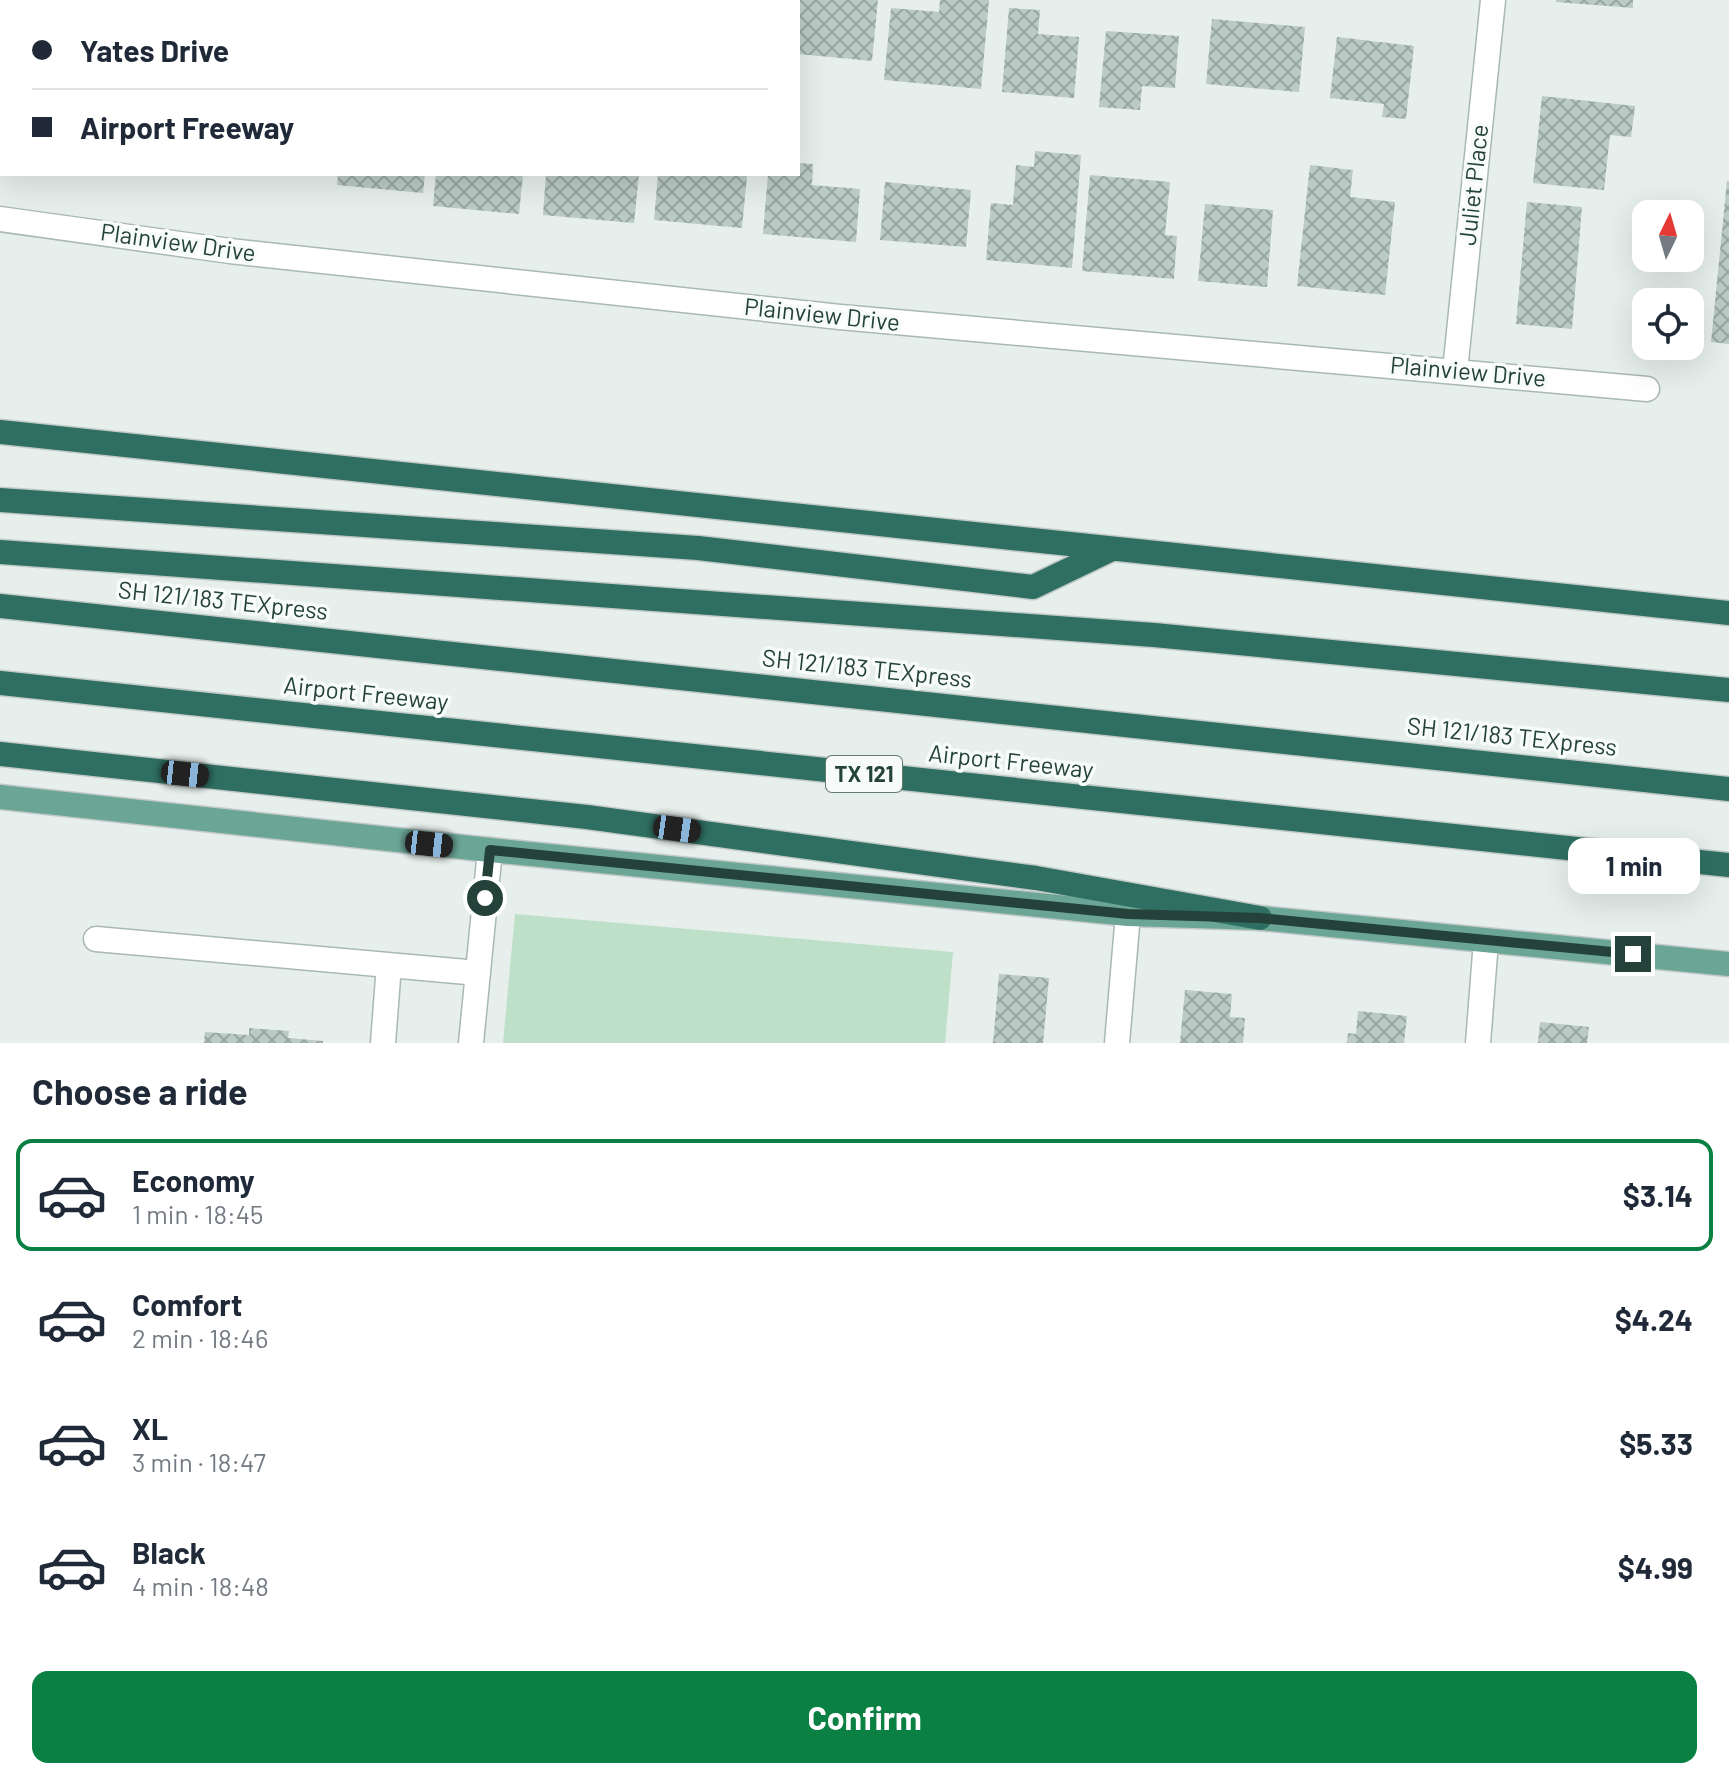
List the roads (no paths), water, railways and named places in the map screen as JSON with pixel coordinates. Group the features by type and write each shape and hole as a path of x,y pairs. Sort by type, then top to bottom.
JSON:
{"highway":[{"path":"0,432 1729,613"},
{"path":"0,500 698,548 1033,587 1110,550"},
{"name":"SH 121/183 TEXpress","path":"0,552 1154,635 1729,690"},
{"name":"SH 121/183 TEXpress","path":"0,606 1729,789"},
{"name":"Airport Freeway","path":"0,683 1729,865"},
{"path":"0,754 587,817 1036,878 1260,918"}],"main road":[{"path":"0,797 1128,914 1260,918 1729,964"}],"street":[{"name":"Juliet Place","path":"1455,371 1493,0"},
{"name":"Plainview Drive","path":"0,219 230,251 824,316 1647,389"},
{"path":"471,1043 490,850"},
{"path":"1117,1043 1128,914"},
{"path":"96,939 478,973"},
{"path":"1478,1043 1486,941"},
{"path":"383,1043 389,965"}]}
